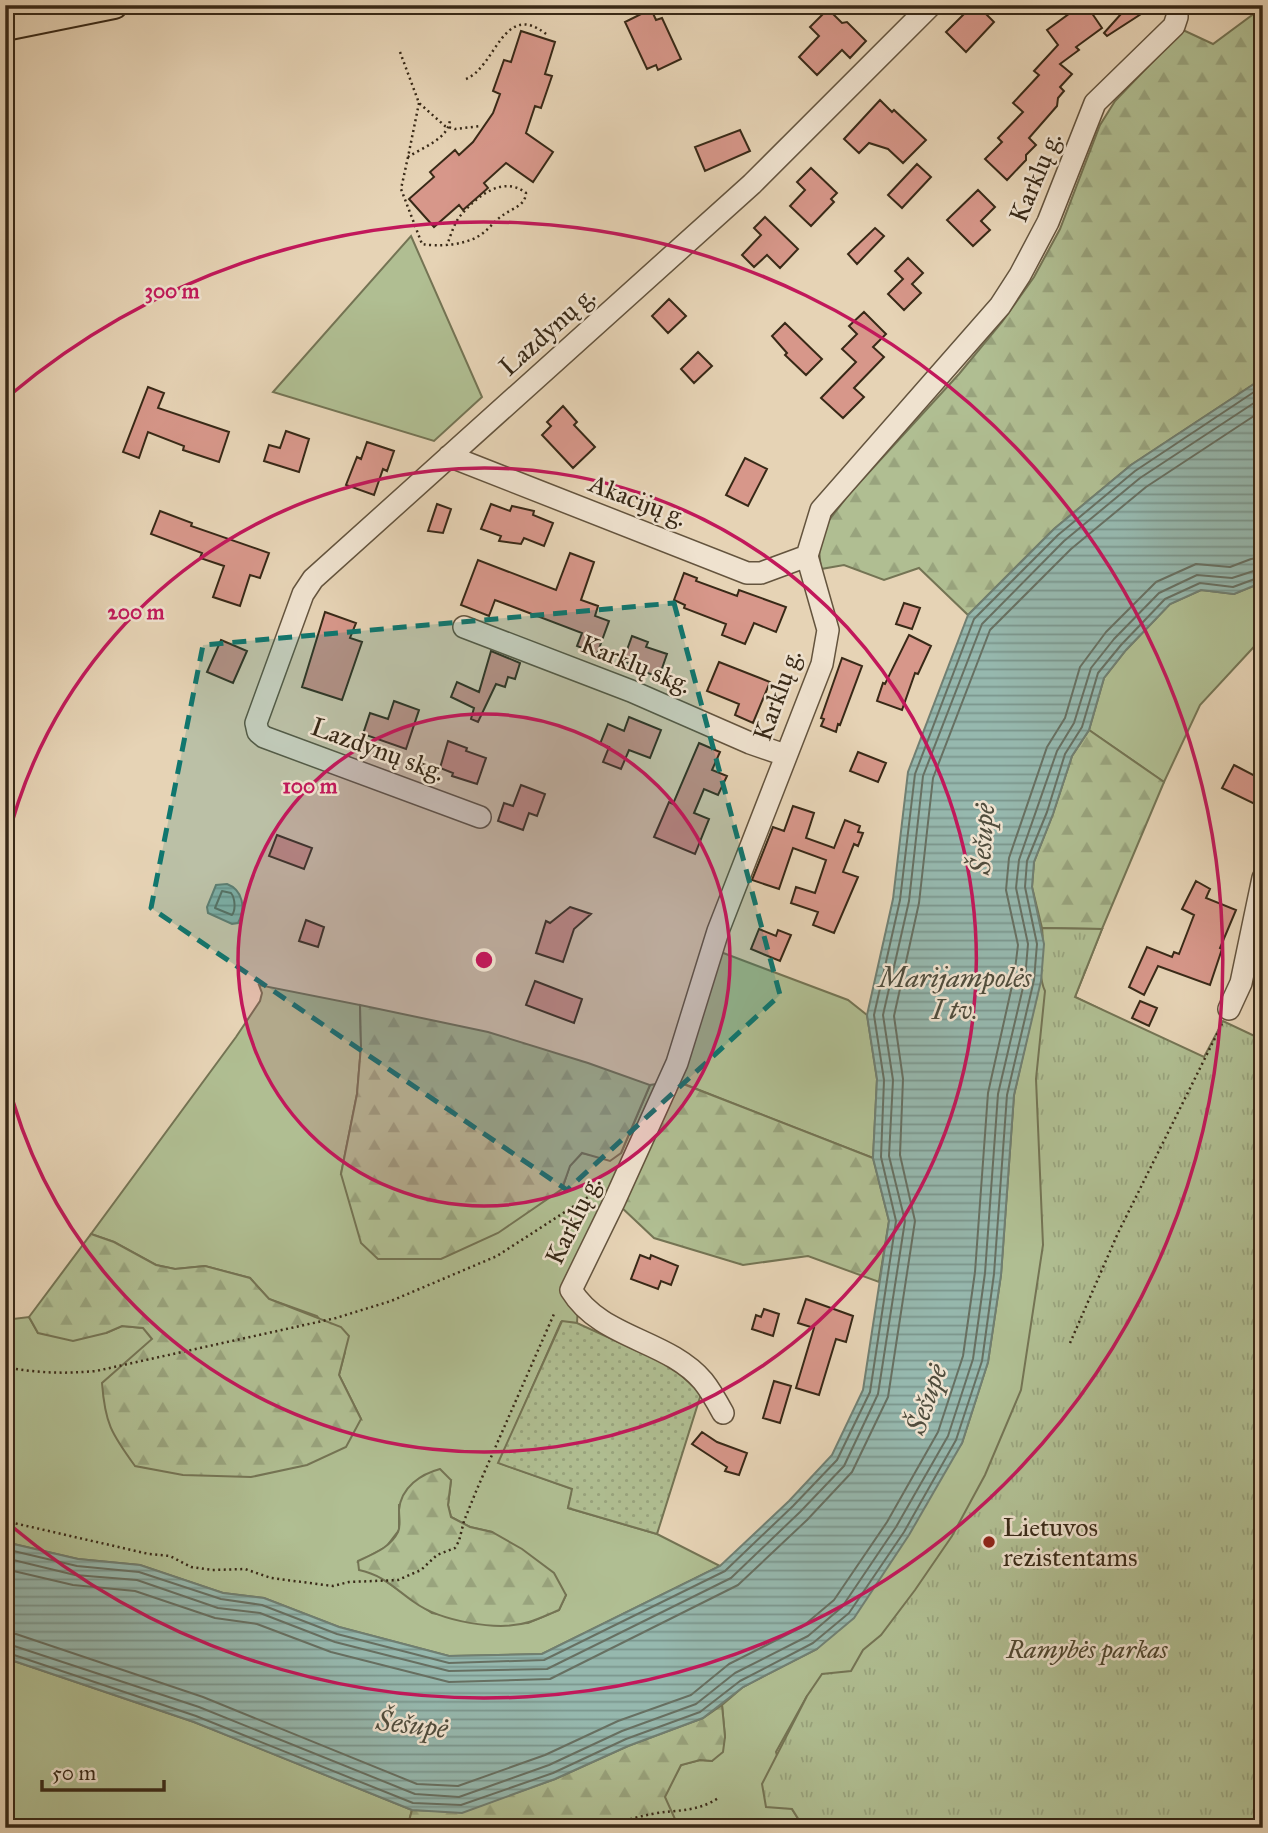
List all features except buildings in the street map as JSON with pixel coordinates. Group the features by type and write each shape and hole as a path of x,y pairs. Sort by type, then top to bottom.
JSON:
{"main road":[{"path":"5,27 114,5"}],"street":[{"name":"Lazdynų g.","path":"258,732 256,723 303,594 313,579 752,184 930,5"},
{"name":"Karklų g.","path":"723,1413 702,1379 678,1361 596,1319 578,1302 571,1290 677,1063 718,931 822,664 828,630 807,556 821,510 982,328 1007,296 1048,222 1095,103 1174,26 1178,17 1177,5"},
{"name":"Akacijų g.","path":"449,457 747,573 761,573 807,556"},
{"name":"Karklų skg.","path":"464,627 631,691 750,743 785,755"},
{"name":"Lazdynų skg.","path":"258,732 264,737 480,817"},
{"path":"1229,1009 1241,983 1263,878"}],"path":[{"path":"530,21 546,34"},
{"path":"466,79 475,75 484,64 502,30"},
{"path":"400,52 419,103 455,129 481,125"},
{"path":"419,103 401,189 422,244 447,245 476,238 502,216 520,206 526,199 526,193 509,185 491,188 461,215 447,245"},
{"path":"408,157 446,134 450,119"},
{"path":"1070,1343 1134,1198 1229,1009"},
{"path":"5,1367 63,1374 96,1371 348,1315 391,1301 497,1256 588,1197 605,1191 617,1195"},
{"path":"5,1521 149,1555 170,1556 191,1567 212,1570 245,1569 271,1578 333,1586 407,1577 421,1570 437,1555 455,1548 459,1542 477,1489 554,1314"},
{"path":"604,1828 653,1814 706,1806 720,1797"}],"highlighted area":[{"path":"674,603 780,995 567,1190 151,908 203,645"}],"green space":[{"path":"1263,7 1263,378 1131,465 1054,529 968,615 919,568 884,580 844,565 821,569 819,550 826,524 850,493 959,374 1002,322 1034,277 1060,229 1100,125 1115,101 1183,30 1213,44"},
{"path":"411,236 482,397 434,441 273,392"},
{"path":"1263,582 1263,637 1200,705 1164,782 1089,730 1104,678 1126,650 1170,604 1201,590 1234,594"},
{"path":"1089,730 1164,782 1102,929 1042,928 1032,887 1034,862 1072,756"},
{"path":"1042,928 1102,929 1075,997 1102,1010 1263,1460 1263,1632 985,1603 807,1696 776,1752 792,1809 804,1828 679,1828 664,1797 681,1765 700,1760 712,1761 725,1737 722,1705 743,1687 817,1649 962,1443 988,1362 1001,1275 1014,1095 1040,981 1044,944"},
{"name":"Ramybės parkas","path":"1042,928 1102,929 1075,997 1204,1057 1223,1021 1263,1040 1263,1828 804,1828 792,1809 766,1807 762,1784 807,1696 822,1674 851,1671 863,1650 881,1635 952,1536 985,1475 1021,1390 1043,1245 1036,1079 1045,991 1041,976"},
{"path":"718,951 848,1000 867,1015 877,1079 873,1158 679,1082 579,1289 577,1323 561,1322 499,1463 573,1489 568,1508 657,1534 720,1566 542,1654 449,1656 339,1627 264,1598 223,1593 140,1565 78,1559 5,1542 5,1315 13,1319 29,1317 38,1333 106,1333 122,1326 144,1328 153,1340 146,1347 361,1419 339,1375 345,1352 317,1316 269,1299 250,1278 205,1266 175,1269 156,1265 114,1242 91,1234 236,1037 260,1001 262,993 259,985 360,1005 361,1046 357,1094 341,1174 562,1189 570,1165 582,1153 596,1156 621,1153 650,1085 678,1081","holes":["451,1481 448,1505 451,1517 470,1527 492,1532 566,1595 559,1610 528,1623 498,1625 432,1613 358,1562 386,1547 399,1530 399,1505"]},
{"path":"360,1005 488,1032 650,1085 621,1153 610,1161 582,1153 570,1166 562,1189 498,1233 441,1259 378,1259 361,1243 341,1174 357,1094 361,1046"},
{"path":"678,1082 873,1158 889,1221 879,1282 808,1256 743,1265 654,1238 620,1206"},
{"path":"91,1234 114,1242 156,1265 175,1269 205,1266 250,1278 269,1299 341,1327 349,1336 339,1375 361,1419 346,1447 307,1465 251,1477 183,1475 135,1466 111,1427 102,1383 152,1339 143,1328 122,1326 73,1341 38,1333 29,1317"},
{"path":"562,1321 577,1323 673,1367 701,1394 657,1534 568,1508 572,1489 498,1463"},
{"path":"440,1469 451,1480 448,1505 451,1517 470,1527 492,1532 522,1549 554,1573 566,1595 559,1610 516,1625 470,1623 425,1609 382,1579 359,1570 358,1561 375,1553 395,1538 399,1527 401,1502 408,1488 419,1478"},
{"path":"5,1658 194,1722 412,1810 407,1828 5,1828"},
{"path":"722,1705 725,1737 723,1752 712,1761 700,1760 681,1765 665,1797 679,1828 407,1828 412,1810 462,1812 555,1779 628,1746 703,1718"}],"water":[{"name":"Marijampolės I tv.","path":"1263,378 1263,582 1234,594 1201,590 1170,604 1126,650 1104,678 1089,730 1072,756 1034,862 1032,887 1044,944 1041,981 1014,1095 1001,1275 988,1362 962,1443 909,1535 854,1618 817,1649 743,1687 703,1718 628,1746 555,1779 462,1813 412,1810 194,1722 5,1658 5,1542 78,1559 140,1565 223,1593 264,1598 339,1627 449,1656 542,1654 720,1566 789,1501 832,1455 863,1390 889,1221 873,1158 877,1079 867,1015 893,899 908,772 968,615 1054,529 1131,465"},
{"path":"227,884 237,891 242,900 238,923 232,924 208,913 207,907 216,885"}],"place":[{"name":"Lietuvos rezistentams","path":"989,1542"}],"water label":[{"name":"Šešupė","path":"982,839"},
{"name":"Šešupė","path":"926,1399"},
{"name":"Šešupė","path":"412,1724"}]}
